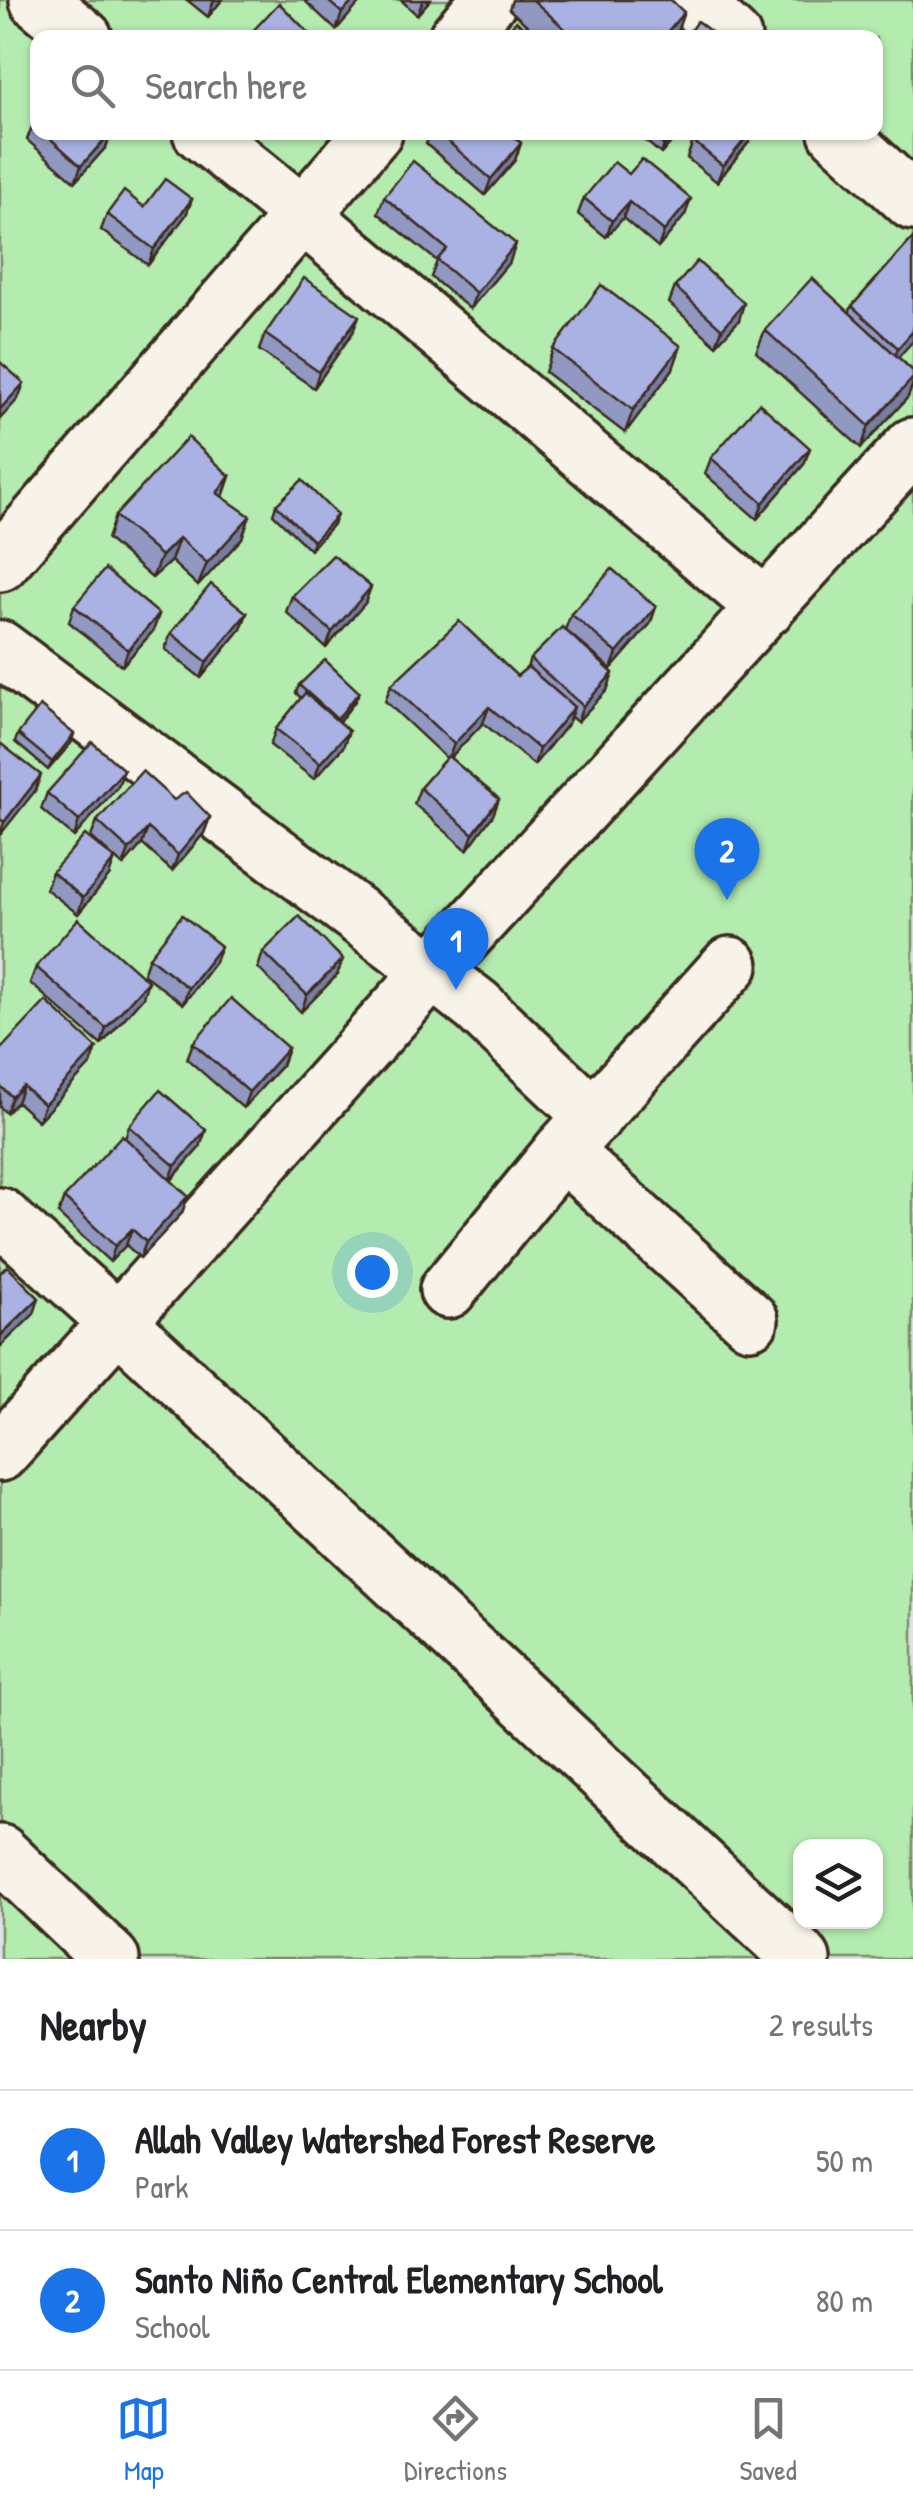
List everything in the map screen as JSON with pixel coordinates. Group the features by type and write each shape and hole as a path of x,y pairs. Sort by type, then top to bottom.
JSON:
{"street":[{"path":"38,0 74,30"},
{"path":"464,30 490,0"},
{"path":"692,0 724,30"},
{"path":"211,140 766,608"},
{"path":"0,563 367,140"},
{"path":"846,140 913,202"},
{"path":"0,1453 432,971 913,446"},
{"path":"0,649 477,1006 578,1134 750,1320"},
{"path":"448,1290 578,1134 730,965"},
{"path":"0,1216 802,1959"},
{"path":"0,1853 111,1959"}],"green space":[{"path":"0,0 913,0 913,1959 0,1959"}],"building":[{"path":"327,0 354,0 342,13"},
{"path":"533,0 671,0 684,12 669,30 566,30"},
{"path":"279,3 306,30 254,30"},
{"path":"516,21 526,30 508,30"},
{"path":"697,21 709,30 691,30"},
{"path":"52,140 104,140 81,166"},
{"path":"446,140 521,143 491,179"},
{"path":"694,140 744,140 723,166"},
{"path":"642,159 691,199 664,231 629,202 612,221 584,198 614,162 629,174"},
{"path":"413,161 516,244 476,293 437,260 447,249 384,197"},
{"path":"165,179 192,199 154,249 107,214 124,191 144,207"},
{"path":"913,238 913,331 898,348 852,306"},
{"path":"697,261 744,303 722,329 675,287"},
{"path":"304,278 359,316 319,372 265,334"},
{"path":"812,278 913,371 913,378 869,426 765,330"},
{"path":"601,285 681,346 633,410 553,349"},
{"path":"0,362 24,383 0,409"},
{"path":"759,403 810,448 763,503 711,458"},
{"path":"188,437 230,476 217,493 250,516 207,563 179,538 161,556 115,516"},
{"path":"302,480 337,515 313,541 276,505"},
{"path":"333,555 371,587 332,632 292,596"},
{"path":"105,569 159,614 128,650 74,606"},
{"path":"612,569 656,607 617,653 571,614"},
{"path":"211,584 247,613 207,662 171,633"},
{"path":"459,621 517,676 528,667 574,707 539,749 489,707 454,744 391,685"},
{"path":"562,627 613,673 583,706 530,659"},
{"path":"325,660 359,692 337,719 299,685"},
{"path":"305,693 349,731 320,763 276,729"},
{"path":"40,706 74,734 52,762 18,734"},
{"path":"92,742 124,770 79,821 47,793"},
{"path":"0,743 41,775 4,822 0,819"},
{"path":"448,756 499,799 473,834 420,788"},
{"path":"142,771 174,800 186,792 210,817 178,855 148,828 129,850 97,821"},
{"path":"85,835 115,859 83,898 52,872"},
{"path":"182,915 221,946 188,988 149,957"},
{"path":"299,916 343,959 307,995 263,952"},
{"path":"78,919 148,981 106,1028 36,967"},
{"path":"231,998 288,1048 249,1092 193,1043"},
{"path":"46,1001 97,1048 44,1105 23,1086 12,1097 0,1086 0,1050"},
{"path":"160,1090 206,1130 175,1166 129,1126"},
{"path":"122,1135 188,1196 146,1242 132,1229 115,1246 64,1198"},
{"path":"7,1266 39,1298 1,1335 0,1273"}],"place":[{"name":"Santo Niño Central Elementary School","path":"727,900"},
{"name":"Allah Valley Watershed Forest Reserve","path":"456,990"}]}
